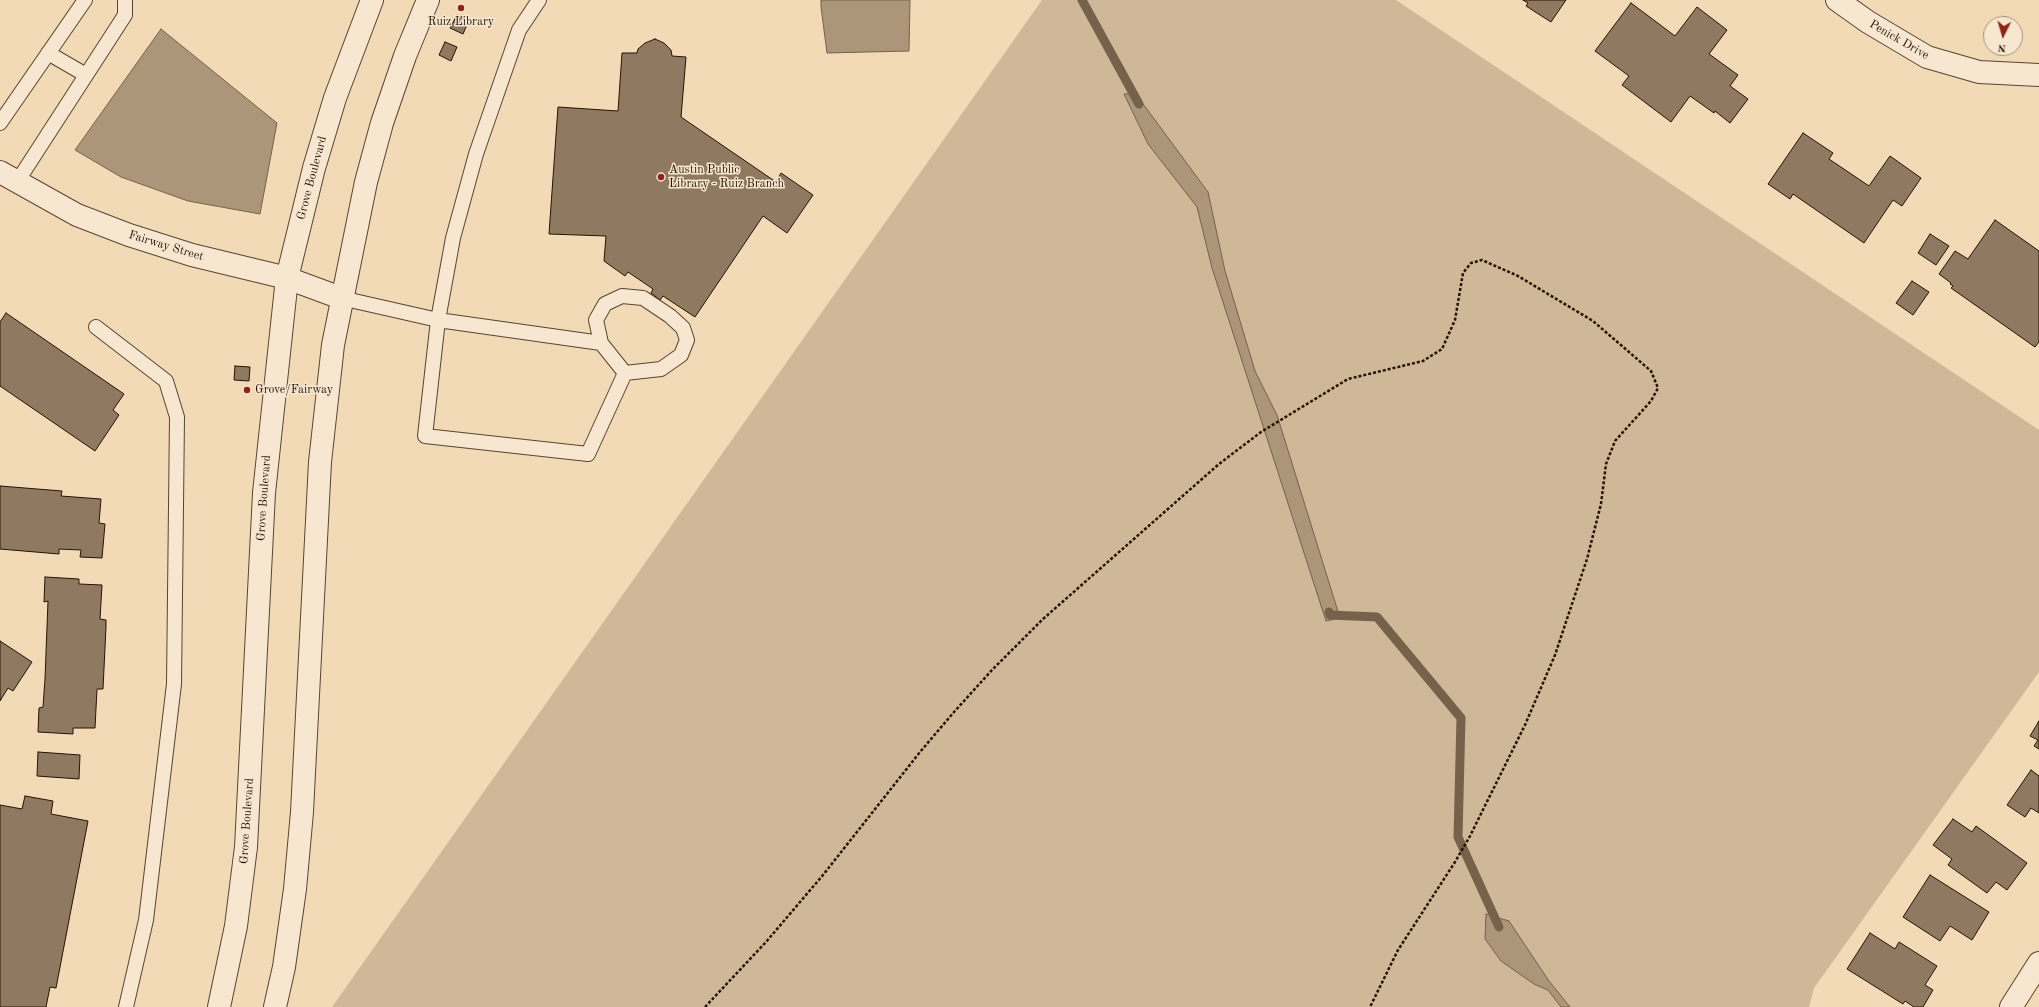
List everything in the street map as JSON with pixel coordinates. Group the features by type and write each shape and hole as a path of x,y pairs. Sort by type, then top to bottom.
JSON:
{"street":[{"name":"Grove Boulevard","path":"219,1007 236,926 246,847 264,493 287,278 314,168 335,98 372,0"},
{"path":"275,1007 284,967 295,888 302,812 320,462 333,345 341,298 366,182 382,124 404,56 428,0"},
{"name":"Penick Drive","path":"1836,0 1868,22 1926,57 1979,72 2039,75"},
{"name":"Fairway Street","path":"8,177 77,215 129,235 192,255 287,278 341,298"},
{"path":"2011,1007 2039,963"}],"lane":[{"path":"0,123 85,0"},
{"path":"8,177 86,75 125,15 125,0"},
{"path":"538,0 519,30 476,154 453,238 438,320 425,436 588,454 625,373"},
{"path":"48,53 86,75"},
{"path":"622,296 644,298 670,316 683,328 687,340 681,355 661,370 625,373 600,343 596,320 605,304 622,296"},
{"path":"341,298 438,320 600,343"},
{"path":"96,327 166,381 177,417 174,684 146,920 126,1007"}],"path":[{"path":"705,1007 766,942 823,875 920,752 992,670 1043,619 1219,464 1261,432 1348,380 1423,361 1442,349 1455,320 1463,273 1471,263 1482,260 1518,276 1593,321 1651,371 1658,388 1651,401 1615,440 1606,464 1601,504 1587,559 1555,655 1524,725 1470,836 1455,862 1398,950 1370,1007"}],"shaded area":[{"path":"821,0 910,0 909,51 827,53"},
{"path":"1042,0 1396,0 2039,430 2039,672 1814,988 1809,1007 332,1007"},
{"path":"161,29 277,123 260,214 188,201 121,177 75,150"},
{"path":"1135,93 1208,192 1225,271 1255,371 1277,415 1340,618 1326,621 1212,268 1197,207 1148,144 1124,94"},
{"path":"1486,914 1509,921 1549,981 1570,1007 1561,1007 1548,990 1534,984 1501,961 1485,939"}],"building":[{"path":"1523,0 1566,0 1551,22 1526,6 1528,3"},
{"path":"1631,3 1675,36 1697,7 1727,30 1709,54 1738,75 1730,86 1748,99 1730,123 1715,111 1714,113 1690,96 1671,122 1622,85 1629,76 1595,51"},
{"path":"457,15 469,20 463,34 450,28"},
{"name":"Austin Public Library - Ruiz Branch","path":"655,39 664,43 671,50 672,56 686,57 681,117 776,182 781,173 813,195 787,233 763,216 695,317 663,296 660,300 651,293 653,289 628,272 625,276 604,261 606,236 549,234 558,107 618,111 622,53 637,53 638,49 645,43"},
{"path":"445,42 457,47 451,61 439,55"},
{"path":"1803,133 1833,153 1829,159 1869,186 1890,156 1921,178 1902,206 1893,200 1864,243 1793,194 1790,199 1768,184"},
{"path":"1995,220 2039,251 2039,342 2035,347 1951,288 1953,286 1950,284 1951,283 1939,274 1955,251 1968,259"},
{"path":"1930,234 1949,246 1936,265 1918,253"},
{"path":"1912,281 1929,292 1913,315 1896,303"},
{"path":"6,313 124,394 113,410 119,415 95,451 0,386 0,322"},
{"path":"235,366 250,367 249,381 234,380"},
{"path":"0,486 62,491 61,496 101,499 99,523 105,524 102,558 80,557 81,550 59,549 59,554 0,549"},
{"path":"45,577 79,579 79,584 102,585 100,619 106,620 103,689 97,689 95,728 73,728 73,734 38,732 39,708 43,707 45,679 48,601 44,602"},
{"path":"0,641 32,662 13,691 8,688 0,701"},
{"path":"2039,721 2039,749 2034,746 2038,740 2030,736"},
{"path":"38,752 80,755 79,779 37,776"},
{"path":"2031,770 2039,776 2039,813 2031,808 2025,817 2007,805"},
{"path":"25,796 53,801 51,814 88,821 56,988 50,987 46,1007 0,1007 0,805 22,809"},
{"path":"1953,819 1972,832 1976,826 2027,863 2007,890 1996,882 1987,893 1948,865 1952,859 1933,845"},
{"path":"1930,875 1989,912 1972,940 1950,926 1940,941 1903,917"},
{"path":"1870,933 1895,949 1899,942 1937,966 1925,985 1933,990 1923,1007 1914,1007 1905,1001 1903,1004 1847,969"}],"waterway":[{"path":"1082,0 1139,104"},
{"path":"1329,612 1330,615 1377,617 1461,718 1458,837 1499,927"}],"place":[{"name":"Ruiz Library","path":"461,8"},
{"name":"Austin Public Library - Ruiz Branch","path":"661,177"},
{"name":"Grove/Fairway","path":"247,390"}]}
